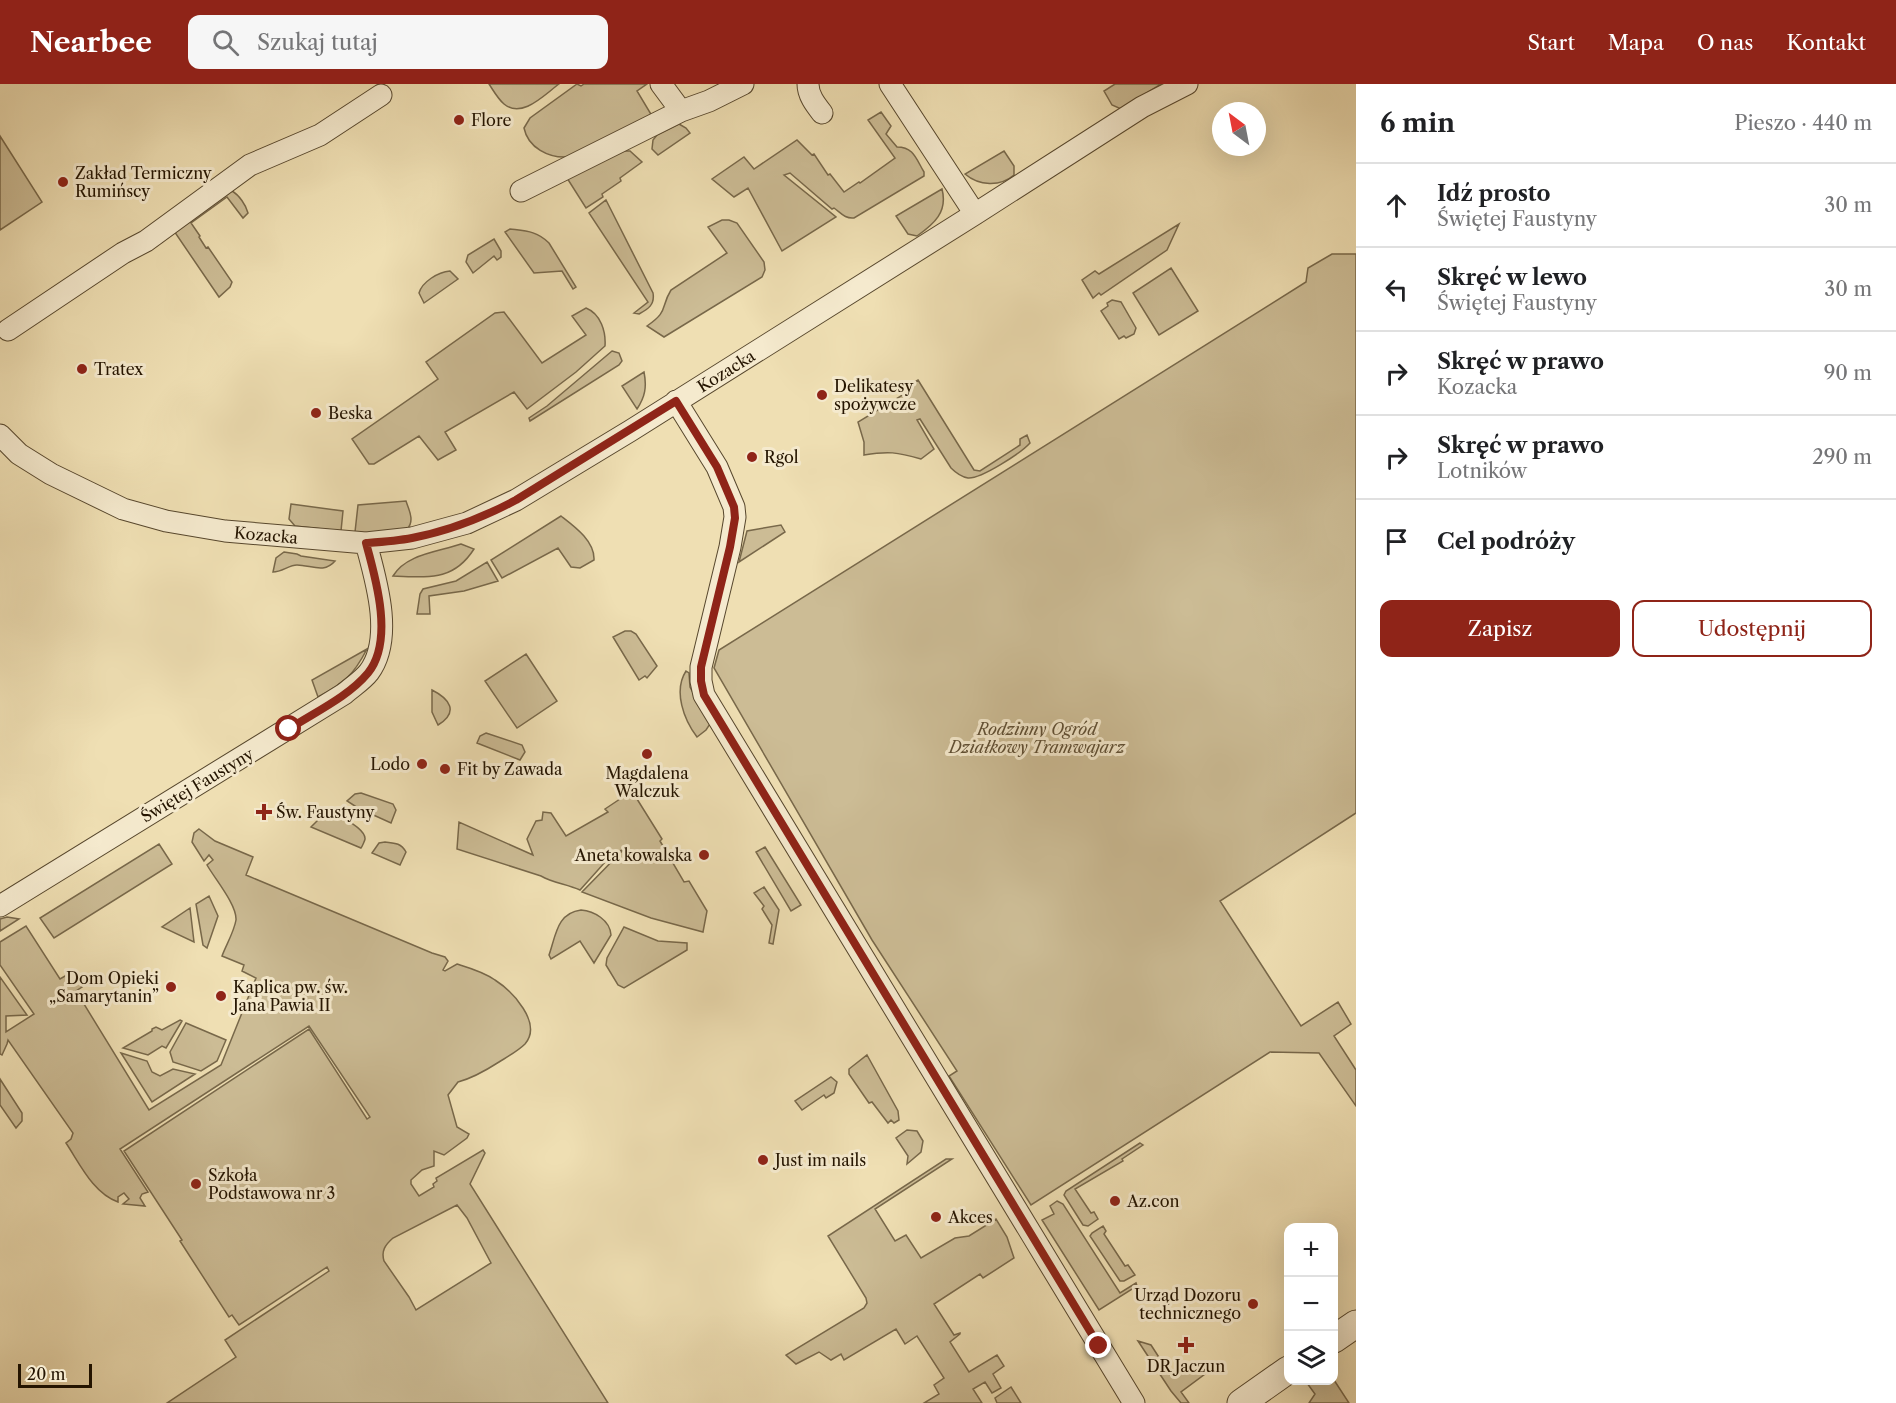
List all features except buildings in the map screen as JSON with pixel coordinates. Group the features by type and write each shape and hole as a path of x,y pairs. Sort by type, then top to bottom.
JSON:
{"street":[{"path":"661,84 681,111"},
{"path":"521,191 681,111 709,101 743,84"},
{"path":"808,84 808,92 822,113"},
{"path":"890,84 975,214"},
{"name":"Kozacka","path":"0,435 19,454 51,474 123,509 166,521 225,531 366,543 412,538 467,523 526,494 1142,107 1187,84"},
{"path":"8,330 123,253 146,241 250,165 320,135 381,95"},
{"path":"676,401 717,467 734,507 735,518 730,547 701,667 704,695 1134,1403"},
{"name":"Świętej Faustyny","path":"0,905 289,729 344,694 369,672 380,645 381,625 377,584 366,543"},
{"path":"1338,1336 1356,1324"},
{"path":"1241,1403 1284,1373"}],"green space":[{"path":"489,84 559,84 533,104 518,109 504,104"},
{"path":"577,84 581,86 584,84 647,84 637,91 652,116 669,108 567,157 547,154 530,141 524,128 530,118"},
{"path":"1115,84 1161,84 1121,109 1112,105 1104,91"},
{"path":"881,112 891,126 886,134 897,147 911,151 924,172 924,176 854,218 848,218 834,208 832,209 790,173 784,175 836,217 782,251 748,188 734,197 712,179 744,157 754,169 797,140 812,155 814,154 828,175 830,174 844,192 895,158 868,120"},
{"path":"679,124 690,133 658,155 652,149 653,140 657,135"},
{"path":"0,136 42,202 0,230"},
{"path":"624,151 630,151 642,162 602,194 603,197 586,208 567,178"},
{"path":"1004,151 1014,166 1014,175 1008,179 990,184 977,181 965,174"},
{"path":"942,189 943,204 938,217 917,236 908,234 896,216"},
{"path":"232,191 240,198 247,210 248,213 243,218 227,197 191,223 206,248 208,247 232,282 219,297 174,231"},
{"path":"606,200 653,293 652,304 639,314 634,313 648,302 589,213"},
{"path":"722,220 737,223 764,262 765,270 762,277 664,337 647,326 661,313 671,290 727,253 708,227"},
{"path":"1179,224 1167,250 1101,295 1099,293 1093,298 1082,280 1095,271 1099,274"},
{"path":"510,229 531,232 545,239 576,287 573,289 562,271 534,273 505,232"},
{"path":"494,239 501,251 501,257 497,260 494,256 473,273 466,262 468,255"},
{"name":"Rodzinny Ogród Działkowy Tramwajarz","path":"1332,254 1356,254 1356,813 1220,901 1301,1026 1338,1002 1351,1024 1334,1036 1356,1070 1356,1106 1319,1053 1270,1052 1031,1205 949,1076 957,1071 872,940 714,668 719,650 1306,282 1308,268"},
{"path":"1171,268 1198,311 1159,335 1133,293"},
{"path":"450,271 458,279 424,303 419,293 423,285 436,276"},
{"path":"1112,300 1121,302 1136,328 1134,334 1126,338 1124,336 1119,339 1101,311"},
{"path":"586,308 595,314 602,324 605,346 576,372 527,409 514,392 445,432 456,450 438,460 419,436 374,464 369,464 352,439 438,379 426,362 495,313 504,312 542,363 586,335 572,316"},
{"path":"612,351 619,353 622,361 619,365 530,421 529,418 547,406"},
{"path":"644,372 645,392 637,409 622,386"},
{"path":"918,380 974,470 980,471 1020,445 1020,439 1027,435 1030,443 1000,465 974,477 963,477 951,468 920,419 917,420 934,449 921,459 892,453 864,455 864,442 858,422 906,393 904,388"},
{"path":"406,501 411,519 407,529 355,532 358,505"},
{"path":"291,504 343,511 341,531 295,526 289,519"},
{"path":"561,516 587,540 594,560 580,568 571,567 558,548 502,578 491,560"},
{"path":"781,525 785,532 739,562 747,531"},
{"path":"461,544 474,549 466,560 448,572 428,577 393,576 414,558"},
{"path":"284,552 335,561 322,568 297,565 273,572 276,558"},
{"path":"487,562 498,581 464,591 429,596 430,614 417,614 423,589 456,581"},
{"path":"625,631 636,634 657,666 647,678 645,676 639,680 613,637"},
{"path":"367,649 347,678 318,697 312,680"},
{"path":"526,654 557,701 517,728 485,681"},
{"path":"686,671 689,673 690,687 710,724 697,737 684,714 680,696 680,687"},
{"path":"432,690 443,697 450,706 445,720 438,725 432,712"},
{"path":"486,733 522,745 525,752 520,760 477,743 480,736"},
{"path":"632,791 662,839 660,841 684,882 689,881 707,911 703,932 651,918 582,892 627,846 606,861 580,890 457,849 459,822 533,855 527,839 536,821 542,820 543,812 551,813 566,836 608,812 605,809"},
{"path":"361,793 393,804 396,810 391,823 347,801 355,794"},
{"path":"330,812 335,812 362,831 365,839 361,848 311,827"},
{"name":"Szkoła Podstawowa nr 3","path":"199,829 215,841 253,857 246,875 445,957 448,961 443,970 445,971 457,964 477,970 502,985 523,1008 530,1027 530,1036 525,1044 484,1071 458,1082 448,1095 457,1127 469,1134 467,1138 444,1155 434,1151 434,1166 422,1170 411,1180 411,1184 419,1196 434,1187 436,1178 483,1150 485,1153 470,1184 608,1403 167,1403 236,1357 225,1340 329,1271 327,1267 239,1325 232,1315 229,1317 124,1151 309,1029 367,1119 370,1117 309,1026 120,1149 148,1192 142,1194 140,1198 145,1206 123,1204 129,1199 124,1193 118,1197 118,1202 109,1198 88,1177 66,1143 71,1139 73,1133 8,1040 2,1055 0,1054 0,977 27,1015 6,1016 6,1032 34,1014 0,965 0,942 26,926 60,979 72,972 82,987 76,991 149,1110 221,1065 256,978 242,971 244,965 222,956 234,929 235,914 207,865 213,860 209,855 204,861 192,842 194,833","holes":["457,1205 467,1218 491,1263 416,1310 384,1261 383,1251 393,1238"]},
{"path":"379,843 397,844 406,852 400,865 372,853"},
{"path":"159,844 172,864 54,938 40,918"},
{"path":"765,847 801,905 791,911 756,852"},
{"path":"764,887 779,910 773,944 769,943 772,925 762,909 764,906 754,893"},
{"path":"209,896 218,916 207,948 203,945 196,904"},
{"path":"190,908 194,942 162,927"},
{"path":"581,910 600,917 610,930 611,935 594,963 580,941 551,959 549,955 562,920 567,915"},
{"path":"7,917 19,919 0,931 0,919"},
{"path":"624,927 658,941 687,943 687,950 624,988 618,985 606,965 607,958"},
{"path":"182,1021 166,1048 162,1046 148,1055 123,1048 156,1027 162,1030"},
{"path":"186,1023 226,1040 217,1061 201,1071 173,1062 170,1052"},
{"path":"121,1053 147,1061 152,1072 160,1076 173,1069 195,1074 152,1102"},
{"path":"867,1055 898,1111 899,1120 894,1123 891,1120 888,1123 872,1102 869,1103 849,1074 849,1069"},
{"path":"831,1077 837,1082 834,1093 826,1098 824,1095 802,1110 795,1101"},
{"path":"0,1079 22,1113 22,1121 16,1128 0,1105"},
{"path":"907,1130 917,1131 923,1141 921,1152 907,1164 908,1156 896,1138"},
{"path":"1140,1143 1143,1145 1122,1159 1123,1161 1075,1189 1091,1213 1094,1212 1098,1219 1088,1226 1083,1225 1064,1195 1066,1191"},
{"path":"946,1159 952,1159 875,1209 895,1241 906,1235 921,1258 955,1238 969,1236 996,1219 1007,1237 1014,1258 983,1278 980,1274 934,1304 954,1335 960,1333 950,1342 969,1372 997,1355 1004,1366 993,1374 1001,1388 992,1393 985,1382 973,1389 982,1403 924,1403 939,1394 934,1385 944,1378 917,1336 905,1344 896,1329 844,1360 841,1354 831,1360 819,1352 796,1364 786,1355 864,1308 867,1303 828,1236"},
{"path":"1057,1201 1063,1204 1120,1293 1136,1283 1137,1286 1099,1310 1042,1220 1054,1214 1050,1206"},
{"path":"1103,1226 1106,1231 1104,1234 1125,1266 1128,1265 1135,1275 1124,1281 1120,1281 1090,1236"},
{"path":"1138,1341 1151,1345 1171,1376 1191,1363 1200,1366 1205,1374 1181,1392 1189,1403 1181,1403 1171,1391"},
{"path":"1308,1385 1337,1385 1349,1403 1309,1403 1315,1394"},
{"path":"1011,1387 1021,1403 997,1403 995,1398"}],"place":[{"name":"Flore","path":"459,120"},
{"name":"Zakład Termiczny Rumińscy","path":"63,182"},
{"name":"Tratex","path":"82,369"},
{"name":"Delikatesy spożywcze","path":"822,395"},
{"name":"Beska","path":"316,413"},
{"name":"Rgol","path":"752,457"},
{"name":"Magdalena Walczuk","path":"647,754"},
{"name":"Lodo","path":"422,764"},
{"name":"Fit by Zawada","path":"445,769"},
{"name":"Św. Faustyny","path":"264,812"},
{"name":"Aneta kowalska","path":"704,855"},
{"name":"Dom Opieki „Samarytanin”","path":"171,987"},
{"name":"Kaplica pw. św. Jana Pawia II","path":"221,996"},
{"name":"Just im nails","path":"763,1160"},
{"name":"Szkoła Podstawowa nr 3","path":"196,1184"},
{"name":"Az.con","path":"1115,1201"},
{"name":"Akces","path":"936,1217"},
{"name":"Urząd Dozoru technicznego","path":"1253,1304"},
{"name":"DR Jaczun","path":"1186,1345"}],"route":[{"path":"289,729 357,684 369,672 375,659 380,645 381,625 377,584 366,543 412,538 467,523 499,509 676,401 717,467 734,507 735,518 730,547 701,667 704,695 1099,1346"}]}
